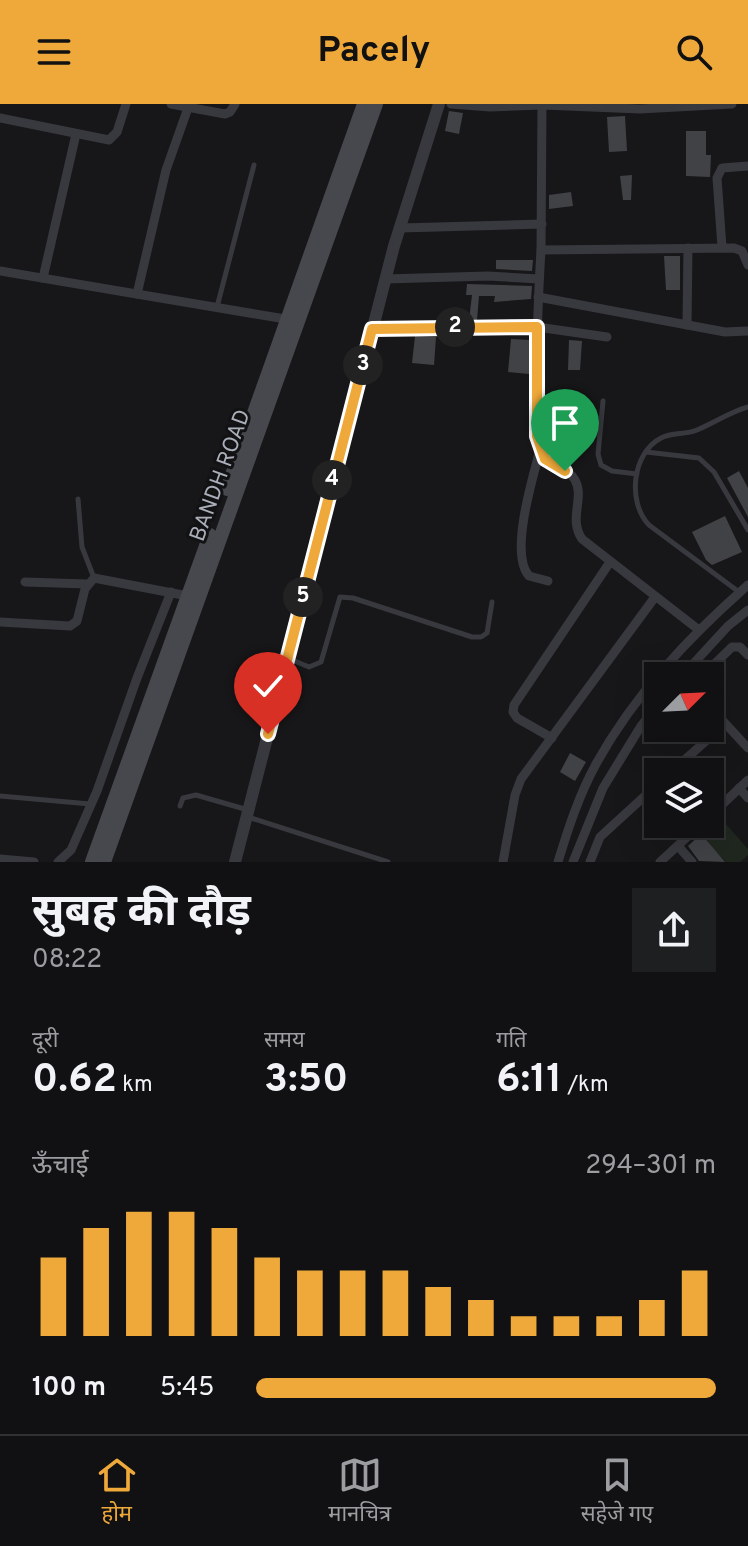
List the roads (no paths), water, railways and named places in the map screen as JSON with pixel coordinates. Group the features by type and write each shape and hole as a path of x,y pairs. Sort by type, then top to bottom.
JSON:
{"main road":[{"name":"BANDH ROAD","path":"104,862 293,320 364,104"},
{"name":"BANDH ROAD","path":"92,862 188,596 376,104"}],"street":[{"path":"0,118 105,140 114,138 126,104"},
{"path":"171,104 225,114 235,104"},
{"path":"235,862 385,279 439,104"},
{"path":"451,104 490,107 732,104"},
{"path":"542,105 542,224 537,327 537,436 540,450 545,459 574,477 577,485 576,529 582,539 699,630"},
{"path":"137,294 166,170 188,108"},
{"path":"43,278 76,134"},
{"path":"722,247 717,178 722,168 727,166 748,166"},
{"path":"400,228 542,224"},
{"path":"541,250 722,247 739,249 748,265"},
{"path":"687,325 688,248"},
{"path":"0,271 293,320"},
{"path":"385,279 488,276 539,279"},
{"path":"538,297 725,332 748,331"},
{"path":"372,329 537,327 607,337"},
{"path":"540,450 523,525 521,562 529,576 548,581"},
{"path":"552,738 517,718 513,712 514,705 610,562"},
{"path":"25,582 90,581 188,596"},
{"path":"0,622 70,626 77,621 90,581"},
{"path":"558,862 573,815 596,764 653,679 699,630 744,589"},
{"path":"58,862 71,850 115,747 137,678 171,592"},
{"path":"503,862 515,795 521,779 655,597"},
{"path":"695,662 728,626 748,610"},
{"path":"716,662 732,647 740,647 748,655"},
{"path":"573,862 603,788 644,722"},
{"path":"687,758 725,724 748,748"},
{"path":"724,802 748,780"},
{"path":"739,788 748,798"},
{"path":"590,862 600,837 644,797"},
{"path":"660,862 686,838"},
{"path":"678,846 692,862"},
{"path":"0,859 34,862"}],"lane":[{"path":"217,307 254,165"},
{"path":"603,401 598,454 601,465 612,471 637,474"},
{"path":"744,589 675,547 644,519 638,504 637,474 645,451 652,443 667,435 697,430 748,407"},
{"path":"645,451 699,458 714,472 748,530"},
{"path":"78,499 82,547 90,581"},
{"path":"287,658 309,667 321,662 340,597 353,598 472,637 487,633 492,602"},
{"path":"180,806 185,796 192,794 388,862"},
{"path":"0,796 90,804"}]}
